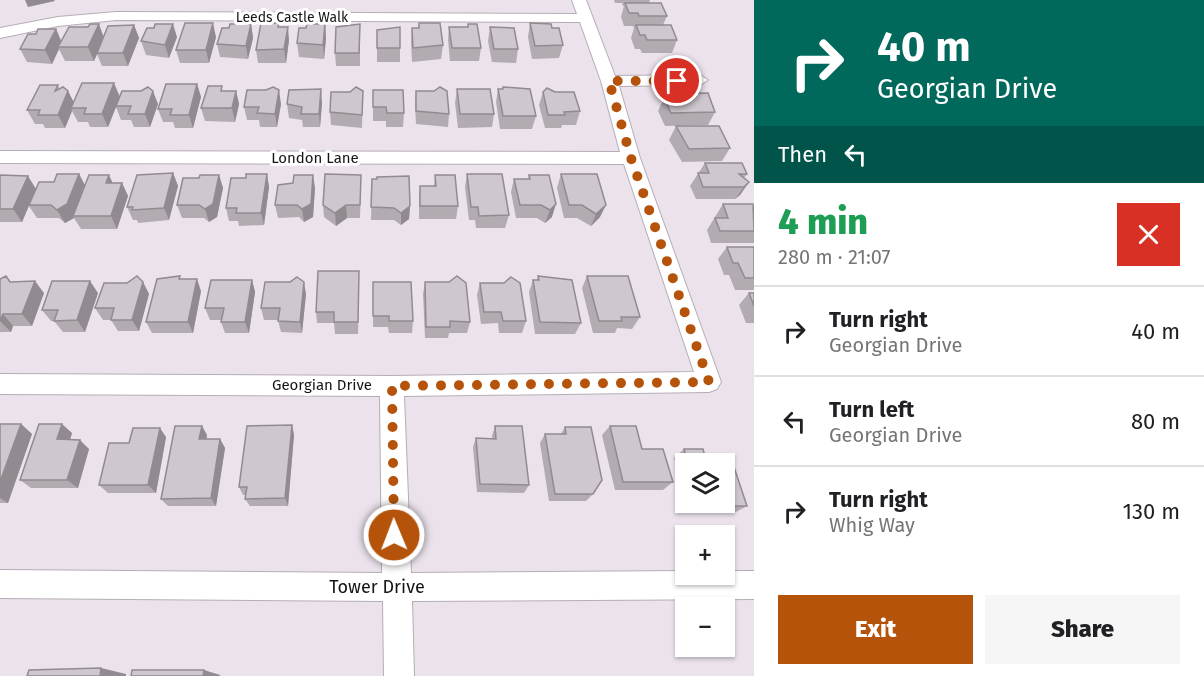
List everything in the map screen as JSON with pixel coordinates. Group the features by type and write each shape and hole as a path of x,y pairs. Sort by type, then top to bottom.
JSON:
{"street":[{"name":"Leeds Castle Walk","path":"0,33 50,21 116,16 582,9"},
{"name":"Georgian Drive","path":"0,384 392,386 709,382 631,158 609,81 582,9"},
{"path":"609,81 700,80"},
{"name":"London Lane","path":"0,157 631,158"},
{"path":"392,386 399,676"},
{"name":"Tower Drive","path":"0,584 396,587 754,585"}],"building":[{"path":"625,3 661,3 667,16 639,16 638,13 629,13"},
{"path":"185,23 213,23 206,50 176,50"},
{"path":"261,23 279,23 278,27 288,27 284,49 256,50"},
{"path":"419,23 440,23 443,45 413,48 412,28 419,28"},
{"path":"530,23 551,24 552,28 559,28 563,45 535,46"},
{"path":"90,24 99,24 88,47 58,47 69,27 88,27"},
{"path":"155,24 173,24 165,45 141,41 147,28 154,28"},
{"path":"230,24 251,24 246,46 217,44 222,28 229,28"},
{"path":"307,24 325,24 323,45 297,43 299,28 306,28"},
{"path":"360,24 359,53 335,53 336,27"},
{"path":"468,24 477,24 481,48 452,48 449,27 468,27"},
{"path":"134,25 123,53 97,53 108,26"},
{"path":"636,25 671,25 677,40 647,40 645,35 640,35"},
{"path":"400,27 400,48 377,48 377,30"},
{"path":"490,27 514,28 518,49 494,49"},
{"path":"38,29 56,29 45,50 20,49 28,34 36,34"},
{"path":"82,83 114,83 102,114 84,114 86,108 71,108"},
{"path":"166,84 197,84 189,115 170,115 172,109 158,109"},
{"path":"40,85 58,85 55,91 63,87 68,91 58,115 38,115 40,110 27,110"},
{"path":"208,86 222,86 221,91 236,91 232,108 201,108"},
{"path":"148,87 153,91 145,114 128,114 131,106 116,106 122,91 141,91"},
{"path":"273,87 279,90 275,114 257,113 259,107 244,107 247,90 266,90"},
{"path":"356,87 363,91 362,115 330,112 331,92 350,92"},
{"path":"440,87 447,91 449,114 416,111 416,91 434,91"},
{"path":"503,87 530,89 536,116 503,116 498,89 503,89"},
{"path":"547,88 555,92 574,92 580,111 564,112 565,115 548,115 543,92"},
{"path":"321,89 319,114 301,114 302,107 287,104 289,90"},
{"path":"457,89 490,89 494,114 460,114"},
{"path":"373,90 403,90 404,113 387,113 386,107 373,107"},
{"path":"708,93 715,112 671,113 664,98 674,98 672,94"},
{"path":"676,126 719,126 730,148 689,149"},
{"path":"705,163 742,163 747,174 739,174 749,182 744,187 703,187 698,173 709,173"},
{"path":"173,173 164,208 132,210 133,207 127,207 137,175"},
{"path":"57,174 79,174 67,204 57,210 51,205 29,205 39,182 54,182"},
{"path":"246,174 267,174 261,213 236,213 237,208 226,208 231,178 246,178"},
{"path":"325,174 361,175 360,205 346,205 335,213 323,205"},
{"path":"467,174 502,174 509,215 479,216 478,207 471,207"},
{"path":"561,174 597,174 606,205 596,214 582,205 569,205"},
{"path":"0,175 28,176 13,209 0,209"},
{"path":"89,175 109,175 106,183 122,183 111,216 73,216"},
{"path":"200,175 219,175 213,204 205,209 199,205 177,205 183,178 199,178"},
{"path":"294,175 313,175 311,204 302,209 297,205 275,205 278,185 293,183"},
{"path":"435,175 455,175 458,206 420,206 420,186 436,186"},
{"path":"529,175 549,175 556,204 550,210 541,205 520,205 514,179 530,179"},
{"path":"409,176 410,206 401,213 394,208 371,207 372,179"},
{"path":"723,204 753,204 754,231 720,231 715,218 728,218"},
{"path":"727,247 754,247 754,278 745,278 738,263 733,263"},
{"path":"318,271 359,271 358,322 334,322 334,312 316,312"},
{"path":"6,276 10,282 35,281 22,314 3,314 0,321 0,279"},
{"path":"137,276 143,282 132,320 111,320 114,308 95,308 104,283 127,283"},
{"path":"180,276 179,279 197,279 188,322 146,322 157,279"},
{"path":"457,276 466,283 470,322 450,321 450,327 426,327 425,282 449,282"},
{"path":"538,276 572,280 581,323 540,322 533,280 539,280"},
{"path":"587,276 628,276 640,317 621,317 622,321 599,321"},
{"path":"297,277 304,282 300,322 278,321 280,308 261,308 265,282 290,282"},
{"path":"511,277 520,283 526,321 503,321 501,312 484,312 480,283 504,283"},
{"path":"211,280 252,280 245,322 221,322 224,308 205,308"},
{"path":"52,281 90,281 77,320 54,321 58,310 42,310"},
{"path":"373,282 411,282 413,321 389,321 389,316 373,316"},
{"path":"749,293 754,293 754,306"},
{"path":"0,424 21,424 0,482"},
{"path":"39,424 62,424 57,439 80,440 67,480 20,480"},
{"path":"292,425 285,498 245,499 247,487 239,487 247,426"},
{"path":"175,426 202,426 199,439 220,439 211,498 161,499"},
{"path":"495,426 522,426 529,485 480,484 476,438 496,439"},
{"path":"610,426 636,426 642,449 663,449 673,482 623,482"},
{"path":"565,427 591,427 602,480 593,494 555,494 545,434 566,434"},
{"path":"133,428 160,428 148,485 99,485 109,443 129,443"},
{"path":"684,449 703,449 704,453 685,453"},
{"path":"735,470 747,506 735,506"},
{"path":"101,668 100,676 27,676 29,670"},
{"path":"132,670 204,670 203,676 131,676"}],"route":[{"path":"394,535 392,386 709,382 631,158 609,81 677,81"}]}
